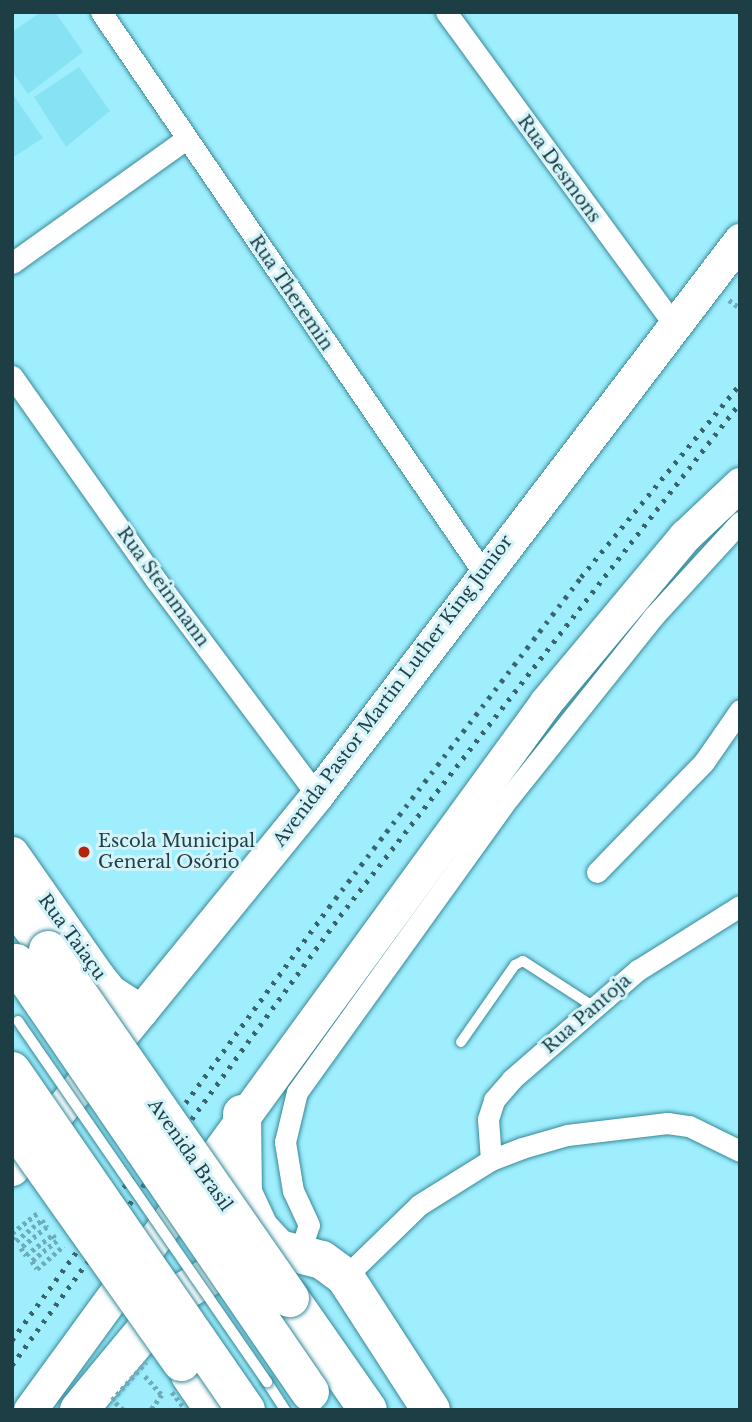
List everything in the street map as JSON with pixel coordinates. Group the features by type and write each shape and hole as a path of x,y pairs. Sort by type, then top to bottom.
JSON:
{"highway":[{"name":"Avenida Brasil","path":"12,900 25,957 306,1404"},
{"name":"Avenida Brasil","path":"25,957 290,1298 368,1410"},
{"path":"12,1071 257,1396"},
{"path":"242,1114 243,1193 260,1229 290,1250 322,1259 345,1277 431,1410"},
{"path":"12,1123 176,1385 214,1410"},
{"path":"79,1410 123,1353 184,1291 248,1254 290,1250"}],"main road":[{"name":"Avenida Pastor Martin Luther King Junior","path":"12,1169 317,795 484,572 740,240"},
{"path":"30,1410 242,1114 546,702 685,536 740,484"},
{"name":"Rua Taiaçu","path":"12,853 110,991 141,1012"}],"street":[{"name":"Rua Theremin","path":"101,12 484,572"},
{"name":"Rua Desmons","path":"446,12 674,325"},
{"path":"12,263 186,139"},
{"name":"Rua Steinmann","path":"12,376 156,580 317,795"},
{"path":"290,1250 309,1225 293,1191 285,1142 297,1092 519,784 653,617 740,522"},
{"path":"597,872 704,762 740,710"},
{"name":"Rua Pantoja","path":"491,1160 487,1140 494,1100 638,970 740,906"},
{"path":"345,1277 419,1205 491,1160 567,1135 667,1123 689,1126 740,1151"}],"lane":[{"path":"461,1042 515,965 523,961 594,1007"},
{"path":"15,1018 257,1396 306,1404"},
{"path":"69,1069 92,1102"},
{"path":"162,1202 178,1224"},
{"path":"186,1235 223,1289"}],"path":[{"path":"12,1237 16,1241 42,1220 47,1227 21,1248 26,1255 53,1235 57,1241 32,1261 37,1269 65,1244 37,1207"},
{"path":"123,1410 112,1400 149,1359"},
{"path":"150,1410 176,1385"}],"shaded area":[{"path":"41,12 55,12 83,52 28,94 12,71 12,32"},
{"path":"79,67 110,111 66,147 34,97"},
{"path":"12,93 43,138 12,158"}],"railway":[{"path":"12,1340 329,907 581,577 740,384"},
{"path":"12,1365 340,916 740,403"}],"place":[{"name":"Escola Municipal General Osório","path":"84,852"}]}
